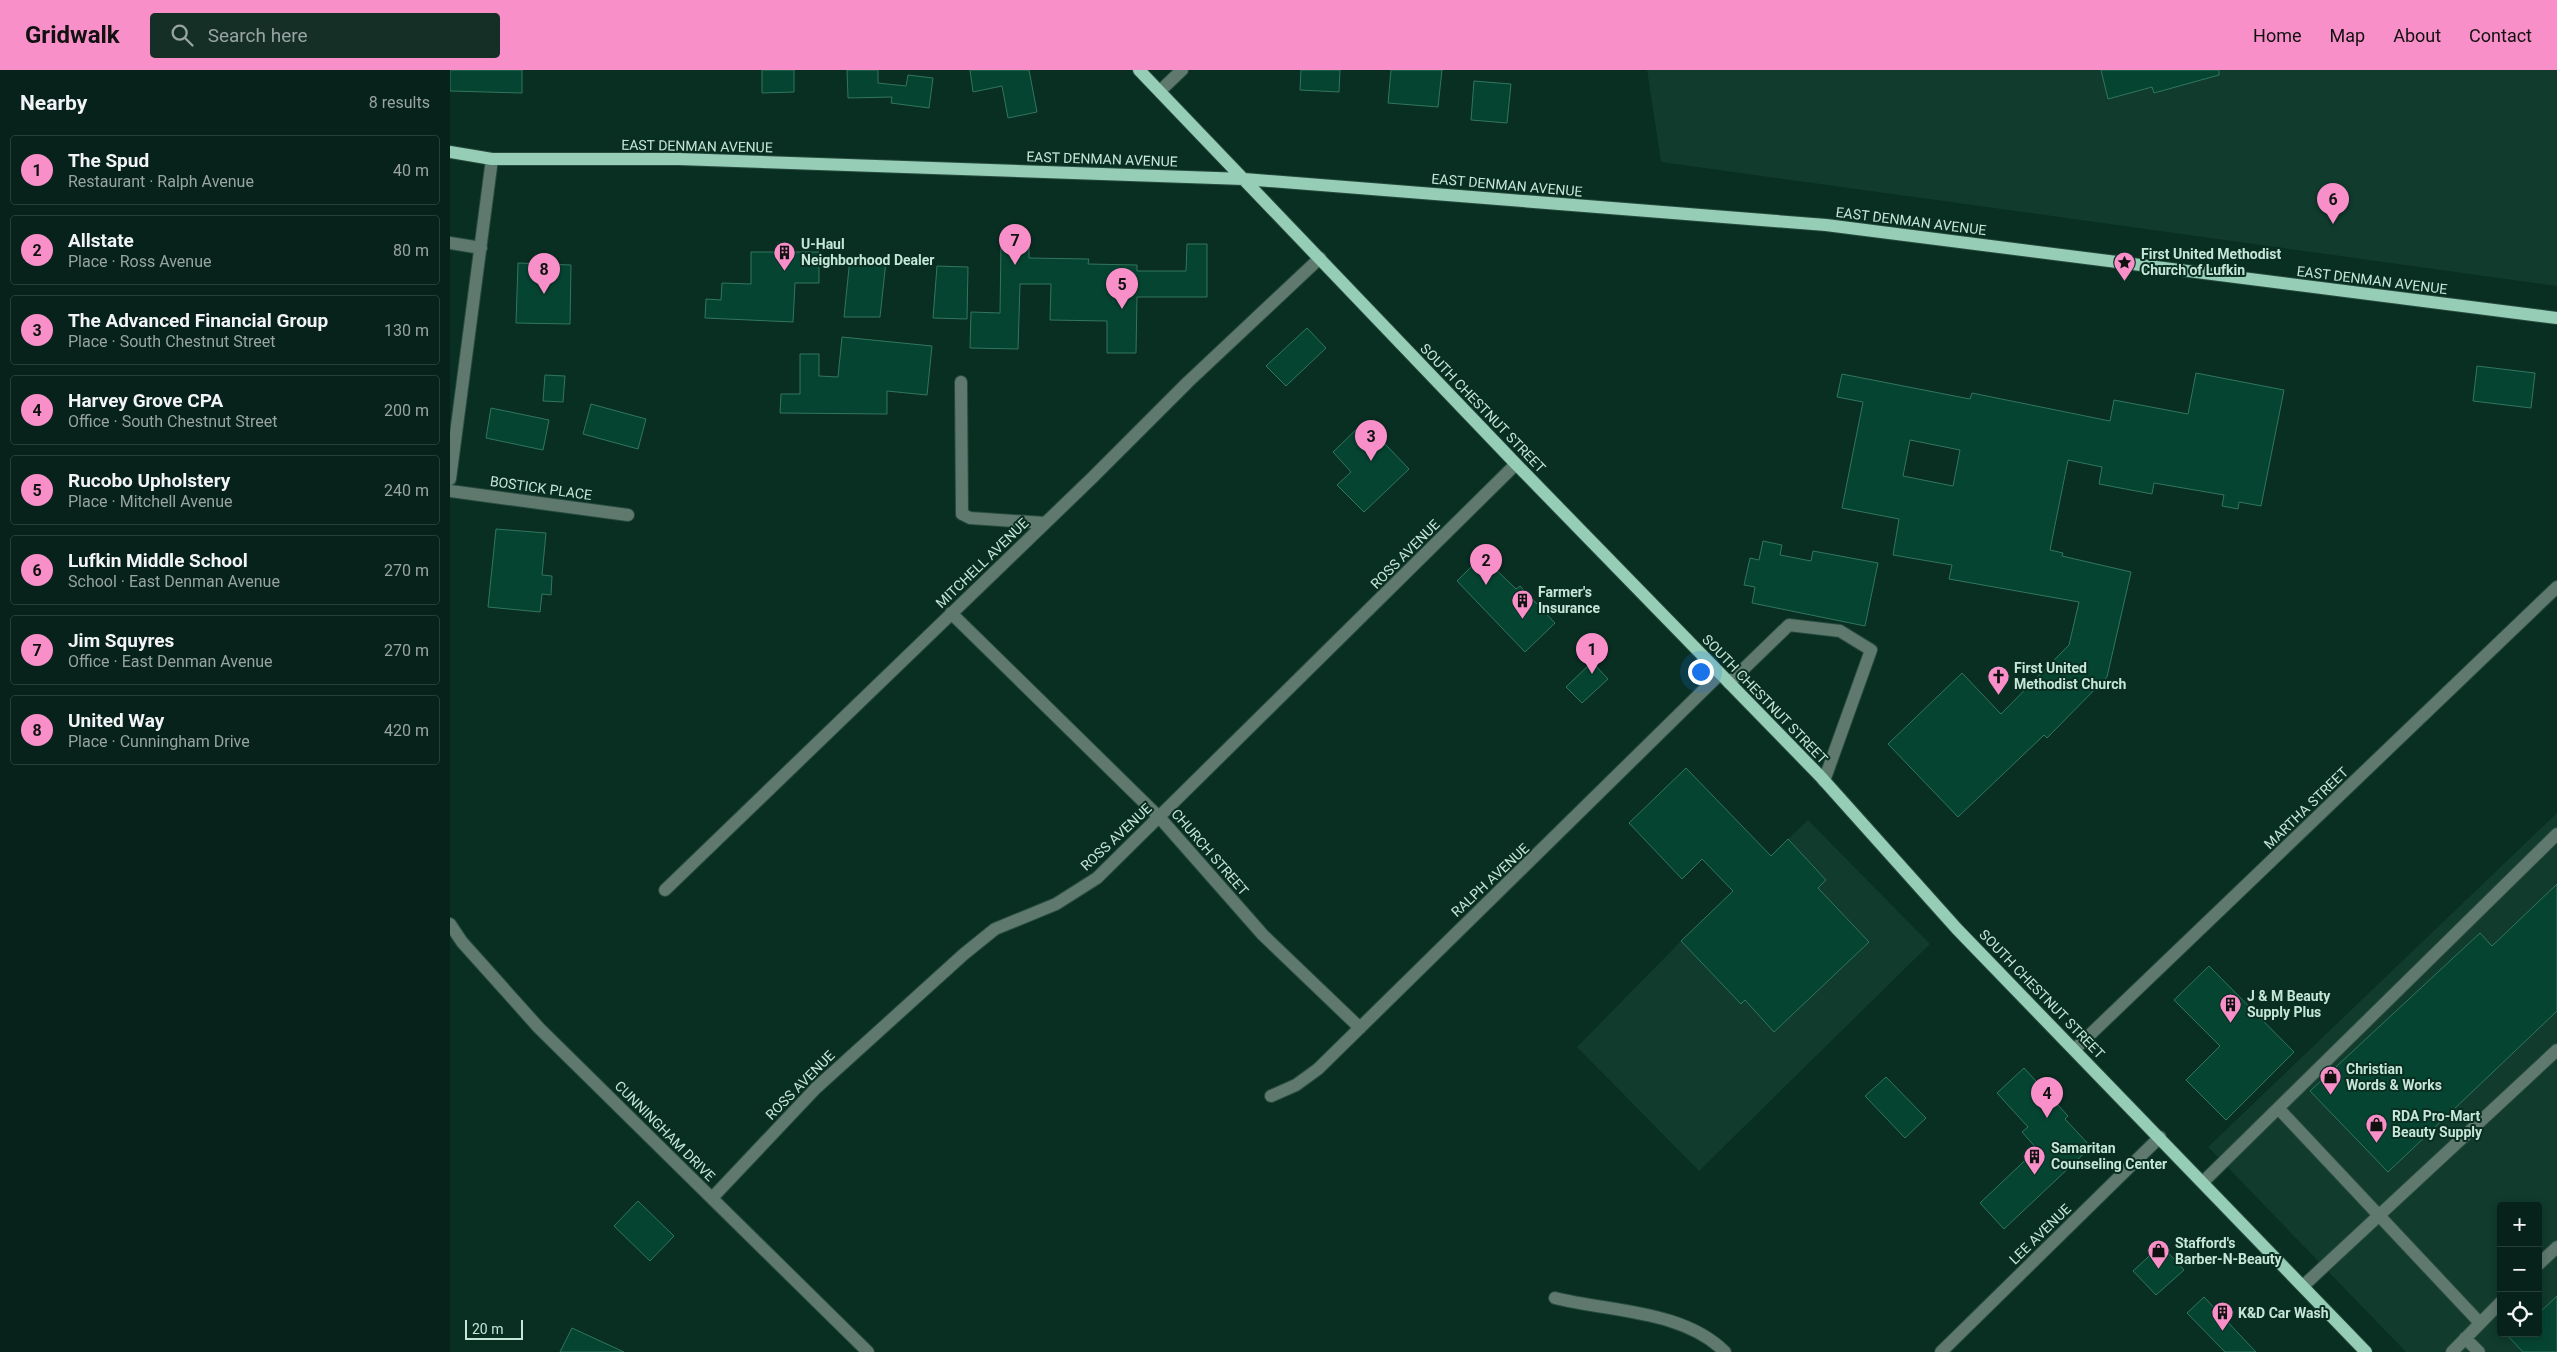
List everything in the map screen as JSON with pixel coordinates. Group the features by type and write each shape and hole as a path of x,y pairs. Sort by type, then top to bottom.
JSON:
{"main road":[{"name":"SOUTH CHESTNUT STREET","path":"1139,70 1516,464 1824,781 1957,929 2366,1352"},
{"name":"EAST DENMAN AVENUE","path":"450,152 492,159 679,159 1244,179 1826,225 2557,318"}],"street":[{"path":"1160,91 1182,70"},
{"path":"450,479 463,371 482,248 492,159"},
{"path":"450,243 482,248"},
{"name":"MITCHELL AVENUE","path":"665,890 1045,523 1188,382 1320,258"},
{"path":"960,382 962,514 970,518 1045,523"},
{"name":"ROSS AVENUE","path":"712,1198 816,1088 964,954 995,929 1056,904 1097,878 1160,818 1516,464"},
{"name":"BOSTICK PLACE","path":"450,492 628,515"},
{"name":"MARTHA STREET","path":"2075,1049 2557,587"},
{"name":"CHURCH STREET","path":"951,613 1160,818 1263,935 1360,1028"},
{"name":"RALPH AVENUE","path":"1272,1096 1296,1085 1318,1069 1725,678 1789,625 1840,631 1871,650 1824,781"},
{"path":"2203,1182 2557,834"},
{"name":"CUNNINGHAM DRIVE","path":"450,924 462,942 539,1028 868,1352"},
{"path":"2303,1286 2378,1214 2414,1184 2557,1050"},
{"path":"2278,1108 2480,1323"},
{"name":"LEE AVENUE","path":"1941,1352 2160,1137"},
{"path":"2542,1261 2557,1247"},
{"path":"1555,1298 1592,1307 1672,1320 1704,1334 1723,1351"},
{"path":"2452,1352 2497,1306"},
{"path":"2465,1338 2479,1352"}],"shaded area":[{"path":"1647,70 2557,70 2557,286 1661,162"},
{"path":"2557,813 2557,1352 2406,1352 2208,1147"},
{"path":"1808,820 1930,944 1699,1171 1577,1047 1681,941"}],"building":[{"path":"450,70 522,70 522,93 450,91"},
{"path":"762,70 794,70 794,92 762,93"},
{"path":"847,70 878,70 878,83 906,86 908,75 933,78 929,108 891,103 892,97 848,98"},
{"path":"970,70 1029,70 1037,112 1008,118 1002,86 973,92"},
{"path":"1301,70 1340,70 1339,92 1300,90"},
{"path":"1391,70 1442,70 1438,107 1388,103"},
{"path":"2101,70 2219,70 2219,75 2154,93 2152,87 2108,99"},
{"path":"1474,81 1511,84 1507,123 1471,120"},
{"path":"1187,244 1207,244 1207,297 1137,297 1136,353 1107,353 1107,321 1050,320 1051,284 1020,284 1018,349 970,348 971,312 1000,313 1001,246 1029,246 1029,258 1089,259 1088,264 1137,265 1137,271 1186,271"},
{"path":"751,252 819,252 819,283 795,283 793,322 705,318 706,299 721,300 722,283 751,284"},
{"path":"850,258 886,261 880,317 844,317"},
{"path":"518,263 571,265 570,324 516,323"},
{"path":"937,266 968,267 967,319 933,318"},
{"path":"1307,328 1326,348 1286,386 1266,366"},
{"path":"842,337 932,346 927,395 887,391 887,414 780,413 781,394 800,394 800,354 819,354 819,376 838,377"},
{"path":"2477,366 2535,373 2531,408 2473,401"},
{"path":"2196,373 2284,390 2261,506 2239,502 2238,509 2222,506 2224,495 2154,483 2152,494 2099,484 2102,467 2068,460 2050,550 2063,553 2062,556 2131,572 2107,677 2047,738 2044,735 1958,817 1888,744 1962,673 2001,714 2069,645 2079,602 1949,579 1952,565 1893,555 1899,519 1842,508 1863,402 1837,397 1842,374 1970,399 1972,393 2110,421 2114,400 2188,414","holes":["1910,440 1960,450 1953,486 1903,476"]},
{"path":"545,375 565,376 563,402 543,401"},
{"path":"591,404 646,419 638,449 583,434"},
{"path":"491,408 549,420 543,450 486,438"},
{"path":"1364,422 1409,469 1364,512 1337,485 1351,472 1333,452"},
{"path":"496,529 546,533 542,575 552,576 551,595 542,594 540,612 488,607"},
{"path":"1763,541 1782,545 1780,555 1811,561 1813,551 1878,563 1865,626 1752,603 1755,587 1744,585 1750,558 1759,560"},
{"path":"1482,556 1516,589 1520,586 1555,623 1525,652 1457,581"},
{"path":"1592,662 1608,679 1582,703 1566,687"},
{"path":"1686,768 1771,856 1788,839 1826,880 1818,888 1869,942 1774,1032 1745,1000 1741,1004 1681,941 1733,891 1702,859 1682,879 1629,823"},
{"path":"2557,884 2557,1011 2388,1172 2310,1091 2480,933 2492,946"},
{"name":"J & M Beauty Supply Plus","path":"2209,966 2294,1052 2226,1120 2186,1080 2220,1046 2174,1000"},
{"name":"Samaritan Counseling Center","path":"2024,1068 2068,1116 2065,1119 2091,1147 2004,1229 1980,1203 2037,1149 2022,1132 2028,1127 1997,1093"},
{"path":"1886,1077 1926,1118 1905,1138 1865,1096"},
{"path":"638,1201 674,1236 650,1261 614,1226"},
{"name":"Stafford's Barber-N-Beauty","path":"2161,1245 2184,1270 2156,1295 2133,1271"},
{"path":"2557,1296 2557,1352 2523,1352 2509,1337 2542,1337 2542,1310"},
{"name":"K&D Car Wash","path":"2204,1297 2256,1352 2225,1352 2187,1313"},
{"path":"572,1328 624,1352 560,1352"}],"place":[{"name":"Lufkin Middle School","path":"2333,224"},
{"name":"Jim Squyres","path":"1015,265"},
{"name":"U-Haul Neighborhood Dealer","path":"785,271"},
{"name":"First United Methodist Church of Lufkin","path":"2125,281"},
{"name":"United Way","path":"544,294"},
{"name":"Rucobo Upholstery","path":"1122,309"},
{"name":"The Advanced Financial Group","path":"1371,461"},
{"name":"Allstate","path":"1486,585"},
{"name":"Farmer's Insurance","path":"1522,619"},
{"name":"The Spud","path":"1592,674"},
{"name":"First United Methodist Church","path":"1998,695"},
{"name":"J & M Beauty Supply Plus","path":"2231,1023"},
{"name":"Christian Words & Works","path":"2330,1096"},
{"name":"Harvey Grove CPA","path":"2047,1118"},
{"name":"RDA Pro-Mart Beauty Supply","path":"2376,1143"},
{"name":"Samaritan Counseling Center","path":"2035,1175"},
{"name":"Stafford's Barber-N-Beauty","path":"2159,1270"},
{"name":"K&D Car Wash","path":"2222,1332"}]}
